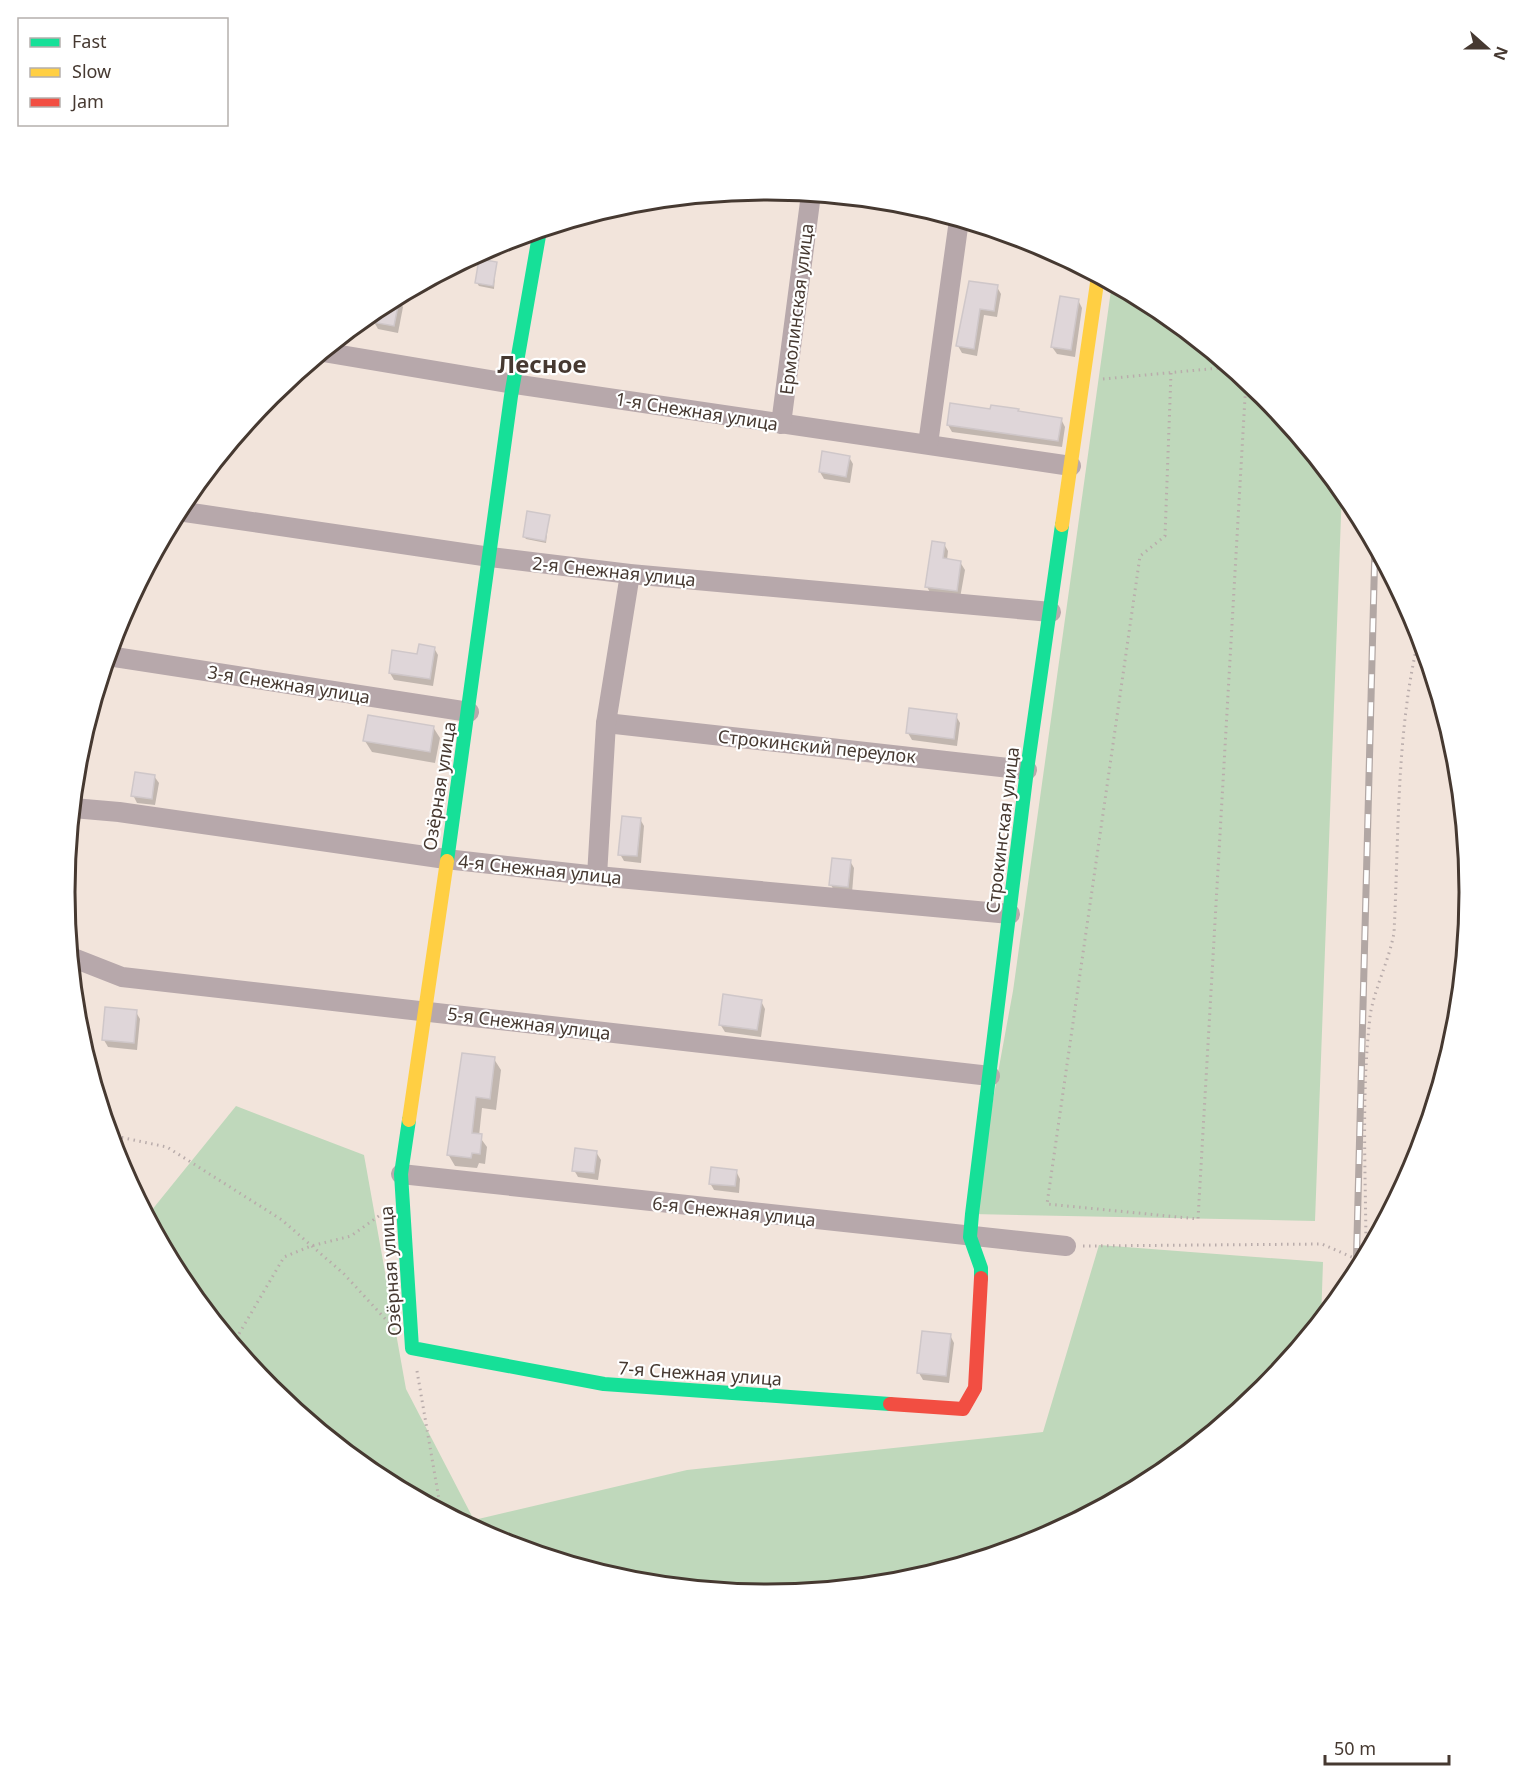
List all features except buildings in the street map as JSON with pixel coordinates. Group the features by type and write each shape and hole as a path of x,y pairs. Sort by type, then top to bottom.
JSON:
{"street":[{"name":"Ермолинская улица","path":"781,424 810,201"},
{"path":"928,444 959,228"},
{"name":"Озёрная улица","path":"412,1348 401,1174 469,712 514,384 538,239"},
{"name":"Строкинская улица","path":"975,1388 981,1268 970,1237 1028,770 1097,284"},
{"name":"1-я Снежная улица","path":"333,354 514,384 1071,466"},
{"name":"2-я Снежная улица","path":"189,514 490,557 630,574 1051,612"},
{"path":"597,876 606,723 630,574"},
{"name":"3-я Снежная улица","path":"117,657 469,712"},
{"name":"Строкинский переулок","path":"606,723 1028,770"},
{"name":"4-я Снежная улица","path":"80,809 119,812 446,859 597,876 1010,914"},
{"name":"5-я Снежная улица","path":"78,960 122,977 990,1076"},
{"name":"6-я Снежная улица","path":"401,1174 1066,1246"},
{"name":"7-я Снежная улица","path":"412,1348 604,1384 910,1407 963,1409 975,1388"}],"path":[{"path":"1083,380 1219,368"},
{"path":"1171,374 1165,536 1140,556 1047,1204 1198,1219 1245,392"},
{"path":"1366,1240 1367,1064 1370,1014 1389,961 1394,933 1405,724 1410,677 1416,651"},
{"path":"120,1137 167,1147 282,1220 344,1274 390,1324"},
{"path":"237,1337 284,1257 311,1246 351,1236 388,1209"},
{"path":"1066,1246 1322,1244 1355,1258"},
{"path":"412,1348 439,1502"}],"green space":[{"path":"1111,291 1189,343 1224,372 1288,436 1341,506 1315,1221 972,1214 1013,991"},
{"path":"236,1106 364,1155 406,1389 474,1520 421,1492 346,1442 278,1382 218,1314 192,1277 152,1210"},
{"path":"1099,1245 1323,1262 1321,1308 1288,1349 1224,1413 1189,1442 1114,1492 1074,1514 990,1548 903,1572 858,1579 813,1584 722,1584 632,1572 588,1561 545,1548 474,1520 687,1470 1043,1432"}],"railway":[{"path":"1357,1256 1375,560"}],"traffic: fast":[{"path":"447,861 511,396 538,239"},
{"path":"981,1278 981,1268 970,1237 972,1214 1027,770 1062,525"},
{"path":"409,1120 401,1174 412,1348 604,1384 890,1404"}],"traffic: slow":[{"path":"1062,525 1097,284"},
{"path":"409,1120 447,861"}],"traffic: jam":[{"path":"890,1404 963,1409 975,1388 981,1278"}],"district":[{"name":"Лесное","path":"542,363"}]}
